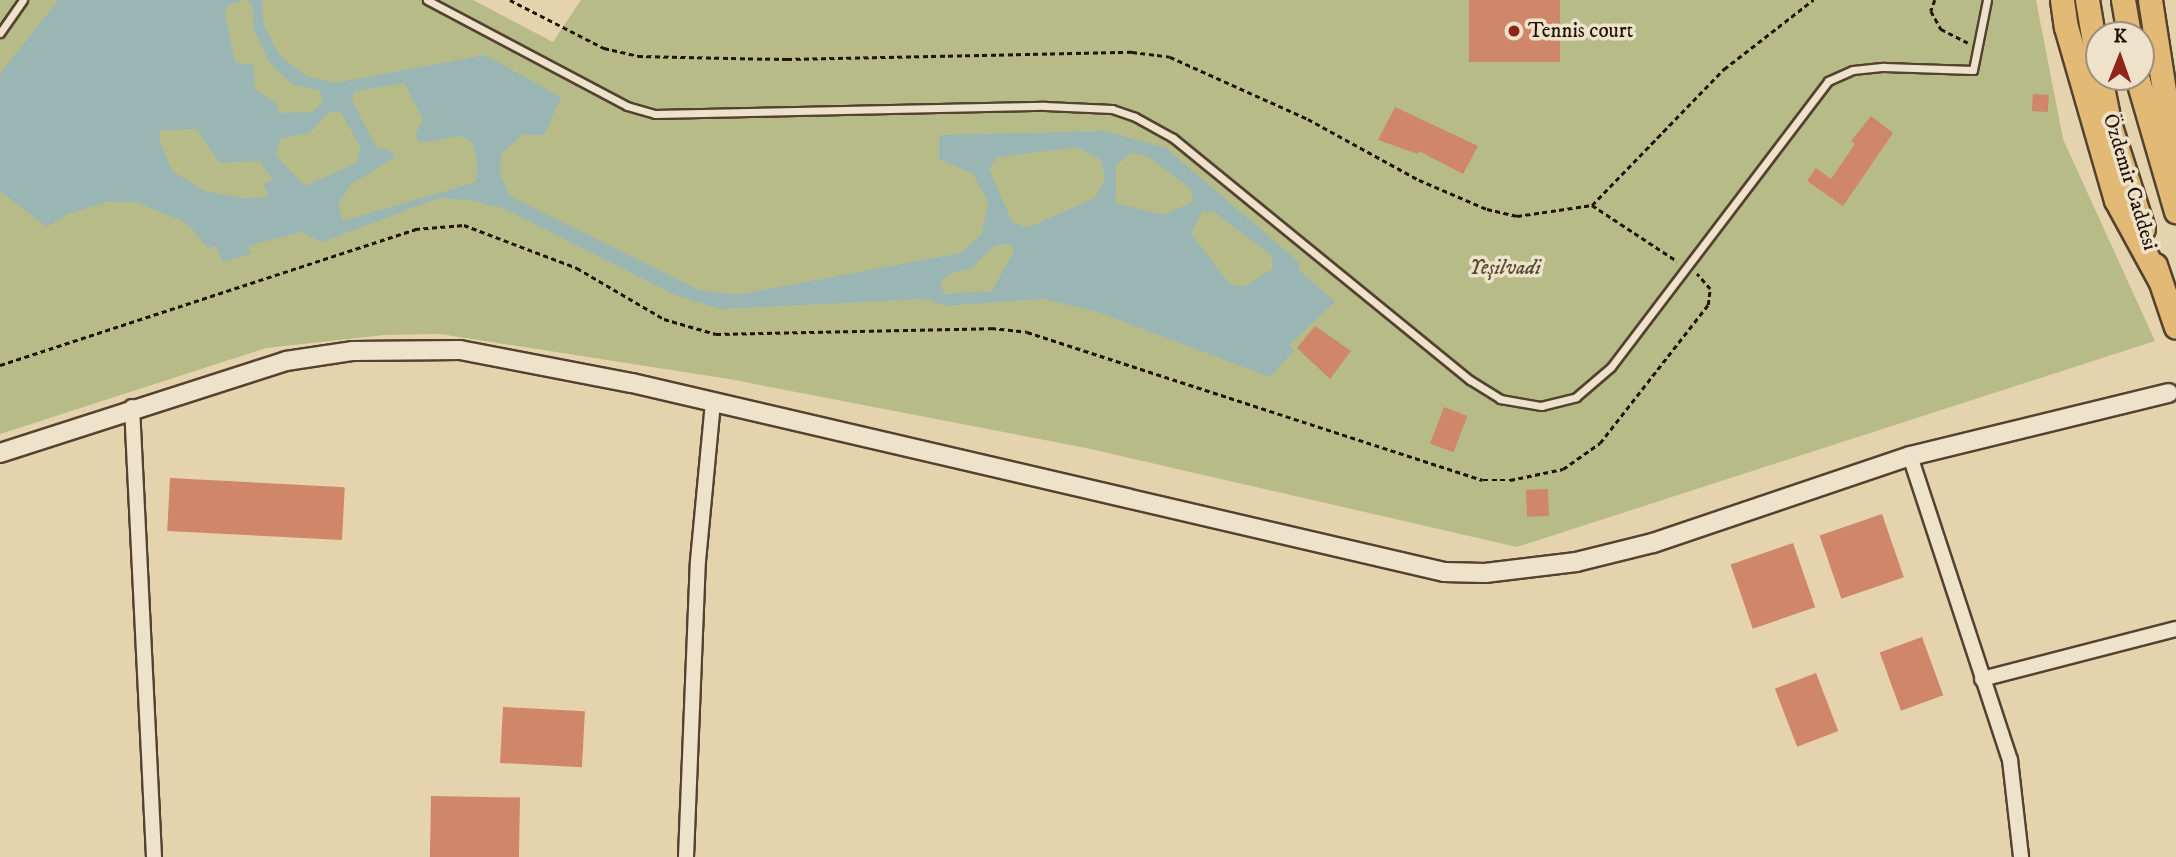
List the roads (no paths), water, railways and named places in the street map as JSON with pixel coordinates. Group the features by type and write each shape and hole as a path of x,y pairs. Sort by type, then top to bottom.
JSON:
{"main road":[{"path":"2062,0 2066,27 2116,200 2159,279"},
{"path":"2087,0 2090,21"},
{"path":"2123,0 2127,21"},
{"path":"2150,0 2176,169"},
{"name":"Özdemir Caddesi","path":"2103,91 2110,126 2176,327"},
{"name":"Özdemir Caddesi","path":"2141,91 2176,211"}],"street":[{"path":"2150,0 2176,92"},
{"path":"0,453 132,407 320,354 408,349 460,350 713,402 1444,572 1520,571 1653,543 1910,456 2168,393"},
{"path":"686,857 698,561 713,402"},
{"path":"132,407 154,857"},
{"path":"1910,456 2010,760 2021,857"},
{"path":"1982,679 2176,629"}],"lane":[{"path":"0,33 23,0"},
{"path":"427,0 627,106 655,114 1045,106 1112,109 1135,117 1173,138 1470,380 1500,399 1541,406 1576,397 1612,368 1828,81 1853,70 1884,67 1973,70 1975,45 1987,0"}],"water":[{"path":"58,0 243,0 227,6 225,14 235,62 253,65 255,89 276,103 279,113 313,112 323,101 319,90 293,85 270,63 254,30 252,5 247,0 262,0 264,25 279,55 306,76 335,83 485,55 561,97 544,135 522,135 501,154 500,174 510,196 699,290 737,295 961,253 982,234 988,202 973,174 939,159 939,135 1104,131 1166,148 1299,262 1299,270 1335,302 1289,345 1294,351 1270,377 1098,312 1044,299 944,306 927,299 721,309 675,295 503,208 470,200 439,198 322,242 301,232 248,246 252,253 223,262 216,246 208,248 185,222 136,202 107,202 68,214 47,227 0,191 0,74","holes":["404,83 423,119 415,135 420,143 460,136 472,142 477,160 476,182 343,221 338,205 350,185 395,157 388,149 377,148 352,101 355,91","340,111 360,146 357,163 305,186 275,155 281,138 309,133 328,113","197,129 219,163 260,161 273,180 263,184 269,197 242,198 205,191 172,171 159,139 161,130","1077,147 1101,160 1105,179 1095,198 1027,228 1012,222 989,169 997,157","1132,152 1150,158 1191,189 1193,202 1163,215 1116,203 1116,165","1213,211 1271,255 1273,269 1243,287 1230,284 1191,234 1202,212","1009,244 1014,251 992,291 944,294 940,281 950,274 972,268 993,246"]}],"place":[{"name":"Tennis court","path":"1514,31"}],"park label":[{"name":"Yeşilvadi","path":"1505,268"}]}
